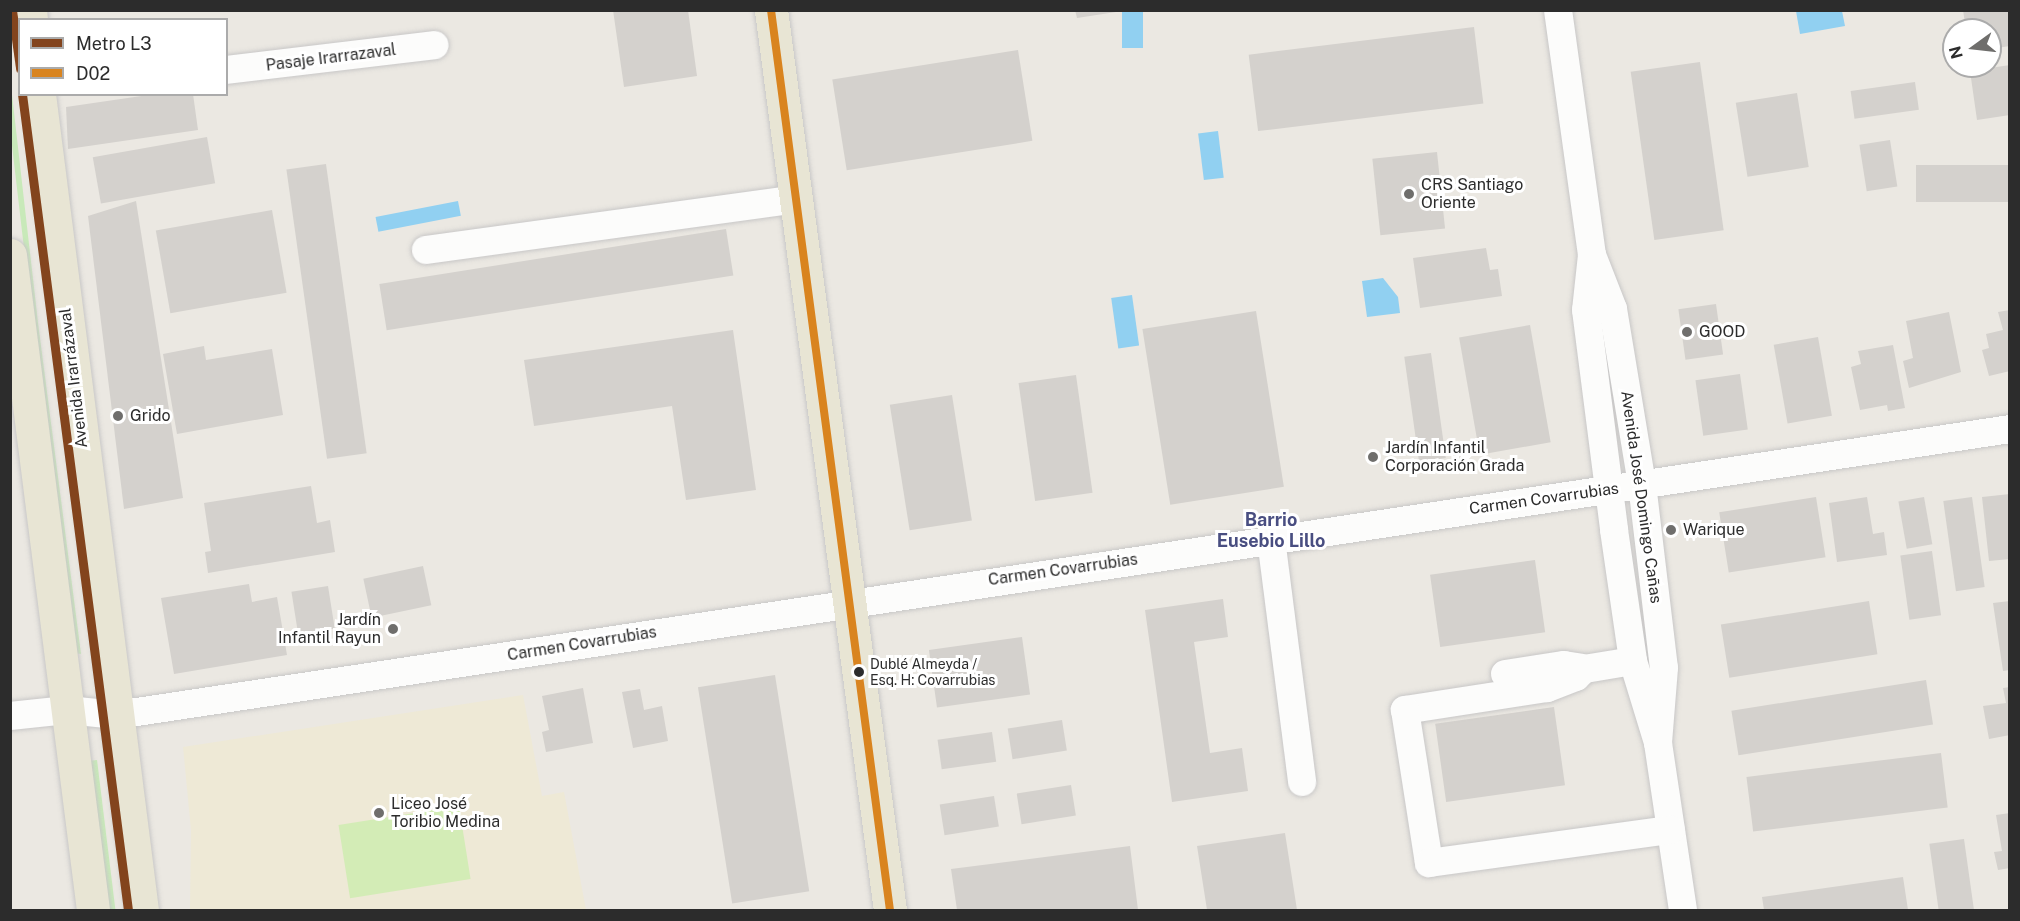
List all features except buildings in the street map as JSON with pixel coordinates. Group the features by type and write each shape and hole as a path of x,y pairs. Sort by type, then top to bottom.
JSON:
{"main road":[{"path":"771,10 890,910"},
{"name":"Avenida Irarrázaval","path":"39,96 142,910"},
{"path":"10,255 93,910"}],"street":[{"name":"Avenida José Domingo Cañas","path":"1558,10 1592,255 1613,309 1642,484 1664,668 1658,743"},
{"name":"Pasaje Irarrazaval","path":"228,70 435,45"},
{"path":"426,250 796,199"},
{"name":"Avenida José Domingo Cañas","path":"1592,255 1586,310 1609,489 1633,661 1658,743 1683,910"},
{"name":"Carmen Covarrubias","path":"10,716 67,710 117,715 849,602 2010,429"},
{"path":"1271,539 1302,782"},
{"path":"1505,674 1564,665 1584,669 1633,661"},
{"path":"1584,669 1576,677 1547,688 1405,710 1429,862 1671,830"}],"shaded area":[{"name":"Liceo José Toribio Medina","path":"523,695 542,796 564,792 586,910 190,910 191,830 183,747"}],"green space":[{"path":"10,77 38,323 81,654 75,653 36,351 11,137"},
{"path":"97,760 115,910 106,910 88,761"},
{"path":"459,806 471,879 350,898 339,825"}],"water":[{"path":"1122,11 1143,11 1143,48 1122,48"},
{"path":"1796,11 1842,11 1845,26 1800,34"},
{"path":"1218,131 1224,178 1204,180 1198,133"},
{"path":"458,201 461,216 378,232 376,217"},
{"path":"1383,278 1398,297 1400,313 1367,317 1362,281"},
{"path":"1132,295 1139,346 1118,348 1111,298"}],"metro line":[{"name":"L3","path":"12,10 18,54"},
{"name":"L3","path":"22,96 128,910"}],"transit line":[{"name":"D02","path":"771,10 890,910"}],"place":[{"name":"CRS Santiago Oriente","path":"1409,194"},
{"name":"GOOD","path":"1687,332"},
{"name":"Grido","path":"118,416"},
{"name":"Jardín Infantil Corporación Grada","path":"1373,457"},
{"name":"Warique","path":"1671,530"},
{"name":"Jardín Infantil Rayun","path":"393,629"},
{"name":"Dublé Almeyda / Esq. H: Covarrubias","path":"859,672"},
{"name":"Liceo José Toribio Medina","path":"379,813"}],"district":[{"name":"Barrio Eusebio Lillo","path":"1271,531"}]}
